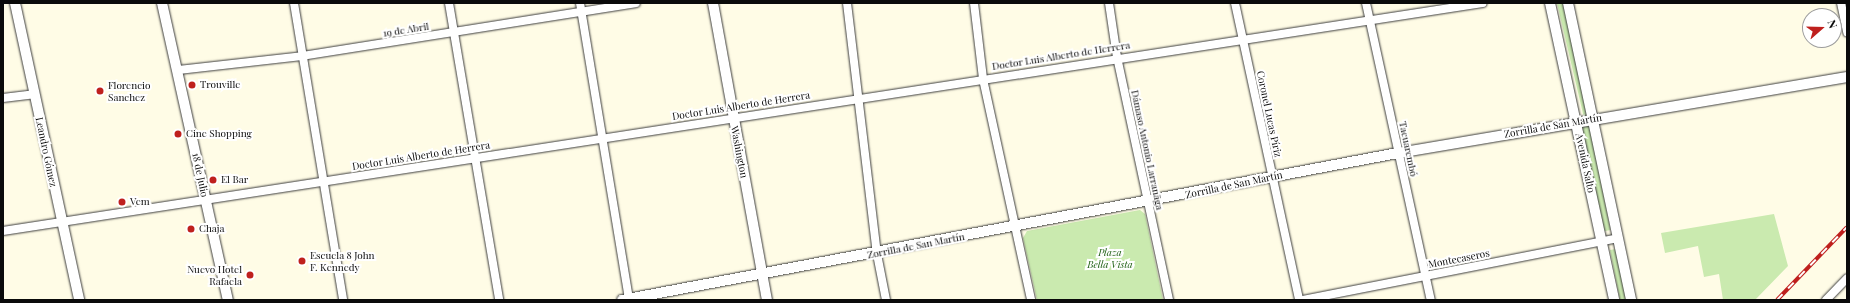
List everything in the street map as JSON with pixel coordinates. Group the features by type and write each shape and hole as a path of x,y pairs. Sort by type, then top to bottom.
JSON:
{"street":[{"name":"Leandro Gómez","path":"15,3 79,300"},
{"name":"18 de Julio","path":"162,3 228,300"},
{"path":"294,3 343,300"},
{"path":"449,3 499,300"},
{"path":"580,3 627,300"},
{"name":"19 de Abril","path":"178,70 302,56 636,3"},
{"name":"Washington","path":"713,3 732,118 767,300"},
{"path":"847,3 877,254 886,300"},
{"path":"974,3 983,79 1031,300"},
{"name":"Dámaso Antonio Larranãga","path":"1109,3 1117,57 1169,300"},
{"name":"Coronel Lucas Píriz","path":"1235,3 1299,300"},
{"name":"Tacuarembó","path":"1366,3 1431,300"},
{"name":"Doctor Luis Alberto de Herrera","path":"3,230 61,220 205,202 1117,57 1370,21 1482,3"},
{"name":"Avenida Salto","path":"1550,3 1614,300"},
{"name":"Avenida Salto","path":"1568,3 1631,300"},
{"path":"1841,3 1847,32"},
{"name":"Zorrilla de San Martín","path":"627,300 1148,203 1398,153 1847,77"},
{"path":"3,98 34,94"},
{"name":"Montecaseros","path":"1303,300 1618,238"},
{"path":"1826,300 1847,278"}],"green space":[{"path":"1557,3 1564,3 1589,116 1584,118"},
{"path":"1590,125 1610,230 1602,232 1581,127"},
{"name":"Plaza Bella Vista","path":"1140,210 1145,214 1163,300 1037,300 1023,238 1027,231"},
{"path":"1774,214 1788,266 1755,300 1723,300 1719,274 1704,277 1698,246 1665,253 1661,233"},
{"path":"1616,249 1627,300 1620,300 1610,250"}],"railway":[{"path":"1777,300 1847,227"}],"place":[{"name":"Trouville","path":"192,85"},
{"name":"Florencio Sanchez","path":"100,91"},
{"name":"Cine Shopping","path":"178,134"},
{"name":"El Bar","path":"213,180"},
{"name":"Vem","path":"122,202"},
{"name":"Chaja","path":"191,229"},
{"name":"Escuela 8 John F. Kennedy","path":"302,261"},
{"name":"Nuevo Hotel Rafaela","path":"250,275"}]}
